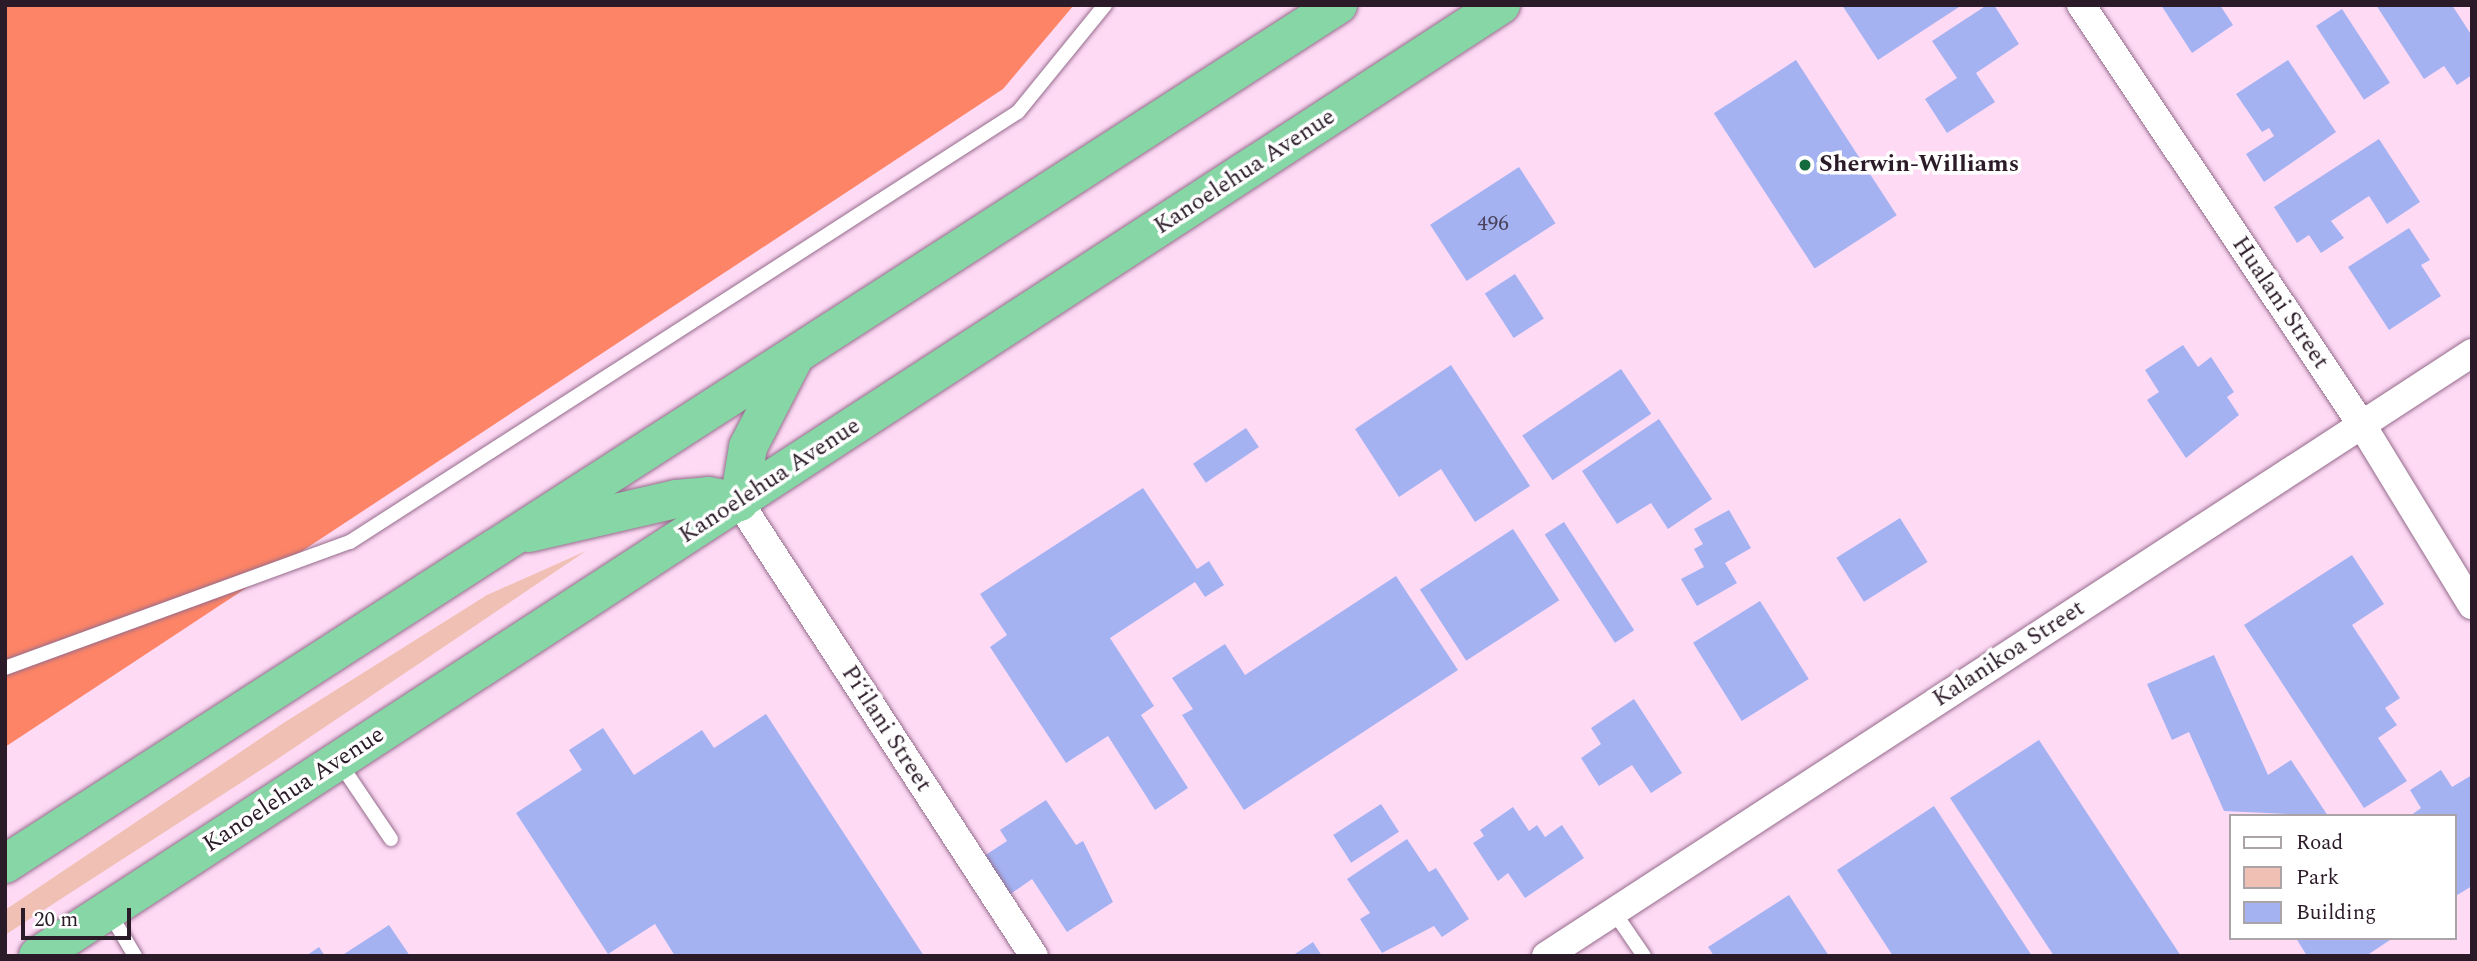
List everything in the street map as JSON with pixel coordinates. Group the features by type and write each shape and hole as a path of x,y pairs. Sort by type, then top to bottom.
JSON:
{"highway":[{"path":"5,864 1338,5"},
{"name":"Kanoelehua Avenue","path":"38,956 1501,5"},
{"path":"512,536 676,499 708,495 738,502 748,446 794,358"}],"street":[{"name":"Hualani Street","path":"2081,5 2362,425 2472,605"},
{"name":"Kalanikoa Street","path":"1546,956 2472,353"},
{"name":"Pi‘ilani Street","path":"738,502 1034,956"}],"lane":[{"path":"5,668 350,542 1018,112 1105,5"},
{"path":"338,761 391,839"},
{"path":"108,910 135,956"},
{"path":"1614,912 1644,956"}],"green space":[{"path":"586,551 270,764 5,935 5,910 285,722 487,595"}],"shaded area":[{"path":"5,5 1074,5 1003,89 5,747"}],"building":[{"path":"1842,5 1962,5 1878,60"},
{"path":"1987,5 1994,5 2019,44 1976,73 1995,102 1947,133 1925,99 1957,78 1932,41"},
{"path":"2161,5 2220,5 2233,25 2192,53"},
{"path":"2376,5 2452,5 2472,36 2472,75 2457,85 2444,66 2424,79"},
{"path":"2342,9 2390,83 2364,100 2316,26"},
{"name":"Sherwin-Williams","path":"1796,60 1897,215 1815,269 1714,113"},
{"path":"2288,60 2336,132 2264,182 2246,154 2274,136 2269,128 2262,132 2236,94"},
{"path":"2379,139 2420,202 2387,224 2369,196 2331,221 2344,238 2321,253 2309,235 2297,243 2274,207"},
{"path":"1519,167 1555,223 1467,281 1430,225"},
{"path":"2409,228 2430,260 2421,265 2441,296 2389,330 2348,267"},
{"path":"1515,274 1544,318 1514,338 1485,294"},
{"path":"2183,345 2198,367 2211,357 2234,392 2227,397 2239,415 2186,458 2147,400 2159,392 2145,370"},
{"path":"1451,365 1530,486 1475,522 1441,469 1399,497 1355,429"},
{"path":"1621,369 1651,414 1553,480 1522,436"},
{"path":"1659,419 1712,499 1668,529 1651,503 1617,524 1582,471"},
{"path":"1246,428 1259,447 1206,483 1193,464"},
{"path":"1143,488 1197,569 1209,561 1224,585 1205,597 1195,582 1110,638 1154,706 1141,715 1188,788 1155,810 1108,736 1066,763 990,647 1007,635 980,594"},
{"path":"1729,510 1751,548 1725,563 1737,583 1697,606 1681,579 1704,567 1694,549 1703,544 1694,529"},
{"path":"1900,518 1928,562 1864,602 1836,558"},
{"path":"1564,522 1634,630 1615,643 1545,535"},
{"path":"1513,529 1559,600 1466,661 1420,589"},
{"path":"2352,555 2384,604 2352,625 2400,698 2385,708 2397,725 2378,738 2407,781 2364,808 2244,625"},
{"path":"1396,576 1458,670 1244,810 1182,715 1193,709 1172,678 1225,644 1245,675"},
{"path":"1760,601 1809,679 1742,721 1693,643"},
{"path":"2214,655 2268,775 2291,760 2327,814 2224,811 2189,732 2172,740 2147,684"},
{"path":"1634,699 1682,773 1651,793 1632,765 1599,786 1581,758 1601,744 1591,728"},
{"path":"766,714 924,956 675,956 655,924 608,954 516,813 582,770 569,750 603,728 634,775 702,730 714,748"},
{"path":"2039,740 2181,956 2054,956 1950,798"},
{"path":"2441,770 2452,787 2472,775 2472,886 2456,896 2456,814 2413,814 2421,808 2410,790"},
{"path":"1046,800 1076,845 1083,841 1113,902 1067,932 1032,879 1009,895 984,856 1007,841 1000,830"},
{"path":"1381,804 1399,832 1351,863 1333,835"},
{"path":"1934,806 2032,956 1893,956 1837,870"},
{"path":"1513,807 1529,831 1537,825 1545,837 1562,825 1584,858 1525,898 1508,873 1498,881 1473,843 1484,836 1480,830"},
{"path":"1407,839 1429,872 1436,868 1469,919 1442,937 1434,926 1382,953 1360,919 1370,913 1347,879"},
{"path":"1789,895 1829,956 1714,956 1708,947"},
{"path":"389,925 410,956 341,956"},
{"path":"2297,940 2390,940 2366,956 2307,956"},
{"path":"1313,942 1322,956 1292,956"},
{"path":"319,947 325,956 306,956"}],"place":[{"name":"Sherwin-Williams","path":"1805,165"}]}
